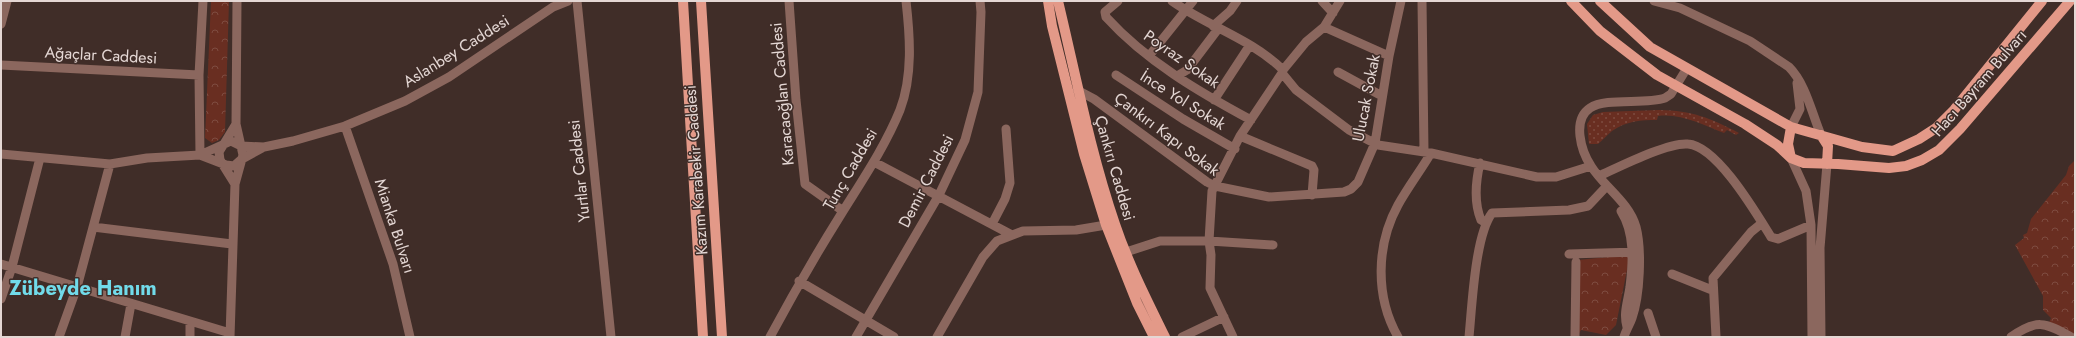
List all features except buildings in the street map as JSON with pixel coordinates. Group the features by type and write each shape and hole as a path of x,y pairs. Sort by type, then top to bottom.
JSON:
{"main road":[{"name":"Kazım Karabekir Caddesi","path":"683,1 702,337"},
{"name":"Kazım Karabekir Caddesi","path":"701,1 722,337"},
{"name":"Çankırı Caddesi","path":"1048,1 1052,26 1084,154 1106,225 1154,337"},
{"name":"Çankırı Caddesi","path":"1058,1 1077,90 1108,202 1126,252 1165,337"},
{"name":"Hacı Bayram Bulvarı","path":"1571,1 1600,31 1620,48 1657,75 1745,124 1777,145 1791,158 1804,163 1889,168 1906,166 1922,160 1939,150 1960,129 2070,1"},
{"name":"Hacı Bayram Bulvarı","path":"1600,1 1650,47 1791,127 1862,147 1893,151 1919,139 1936,128 1954,110 2042,1"},
{"path":"1791,127 1788,144 1791,158"},
{"path":"1821,135 1828,146 1827,164"}],"street":[{"path":"1,24 7,1"},
{"path":"200,155 199,76 203,1"},
{"path":"1,264 230,335 235,184 243,151 236,124 237,1"},
{"name":"Aslanbey Caddesi","path":"264,147 345,126 405,101 449,77 553,7 568,1"},
{"name":"Yurtlar Caddesi","path":"577,1 611,337"},
{"name":"Karacaoğlan Caddesi","path":"789,1 796,100 805,184 843,211"},
{"name":"Tunç Caddesi","path":"770,337 800,282 874,162 900,109 907,81 910,33 906,1"},
{"name":"Demir Caddesi","path":"856,337 939,195 965,140 978,92 981,12 980,1"},
{"name":"Poyraz Sokak","path":"1118,1 1105,12 1106,17 1111,22 1149,56 1177,76 1214,100 1251,120"},
{"path":"1172,1 1216,28 1262,52 1283,71 1296,90 1349,130 1375,143 1428,152 1537,177 1556,177 1591,166"},
{"path":"1149,56 1193,1"},
{"path":"1177,76 1187,70 1237,1"},
{"path":"1322,1 1333,13"},
{"path":"1240,136 1312,166 1314,170 1312,195 1269,197 1215,186 1235,149 1240,136 1283,71 1306,42 1324,27 1340,1"},
{"name":"Ulucak Sokak","path":"1312,195 1344,192 1351,190 1358,182 1375,143 1389,56 1401,1"},
{"path":"1398,337 1388,316 1383,297 1381,276 1384,248 1394,214 1428,152 1422,1"},
{"path":"1654,1 1680,8 1750,41 1789,67 1805,93 1821,135"},
{"path":"1673,1 1680,8"},
{"path":"1324,27 1389,56"},
{"path":"1214,100 1250,45"},
{"name":"Ağaçlar Caddesi","path":"1,65 199,76"},
{"path":"1635,252 1639,243 1634,222 1622,203 1591,166 1580,134 1581,119 1583,114 1595,105 1660,100 1671,94 1688,68"},
{"path":"1338,72 1382,96"},
{"name":"İnce Yol Sokak","path":"1116,74 1177,115 1235,149"},
{"path":"1791,127 1800,108 1797,78"},
{"name":"Çankırı Kapı Sokak","path":"1077,90 1100,103 1207,182 1215,186 1212,191 1209,241 1211,255 1210,288 1233,337"},
{"path":"235,184 219,156 219,152 236,124"},
{"name":"Mianka Bulvarı","path":"345,126 393,264 410,337"},
{"path":"992,224 1005,199 1010,183 1006,130"},
{"path":"1,154 110,164 147,158 200,155 231,141 241,146 264,147"},
{"path":"1599,176 1664,149 1687,143 1704,149 1727,174 1771,237 1775,239 1783,238 1811,225"},
{"path":"200,155 234,166 242,159 264,147"},
{"path":"1,299 12,267 40,158"},
{"path":"1791,158 1806,191 1811,225 1812,337"},
{"path":"874,162 939,195 1012,235"},
{"path":"1480,163 1477,182 1478,209 1481,220 1486,223"},
{"path":"59,337 77,287 110,164"},
{"path":"1821,337 1820,248 1827,164"},
{"path":"1599,176 1604,190 1623,214 1629,229 1635,252 1636,296 1632,319 1627,327 1624,337"},
{"path":"1469,337 1476,267 1482,235 1486,223 1492,213 1569,210 1584,207 1588,206 1604,190"},
{"path":"1716,337 1712,280 1717,271 1751,232 1762,223"},
{"path":"937,337 983,257 997,241 1023,231 1076,230 1106,225"},
{"path":"93,227 232,244"},
{"path":"1126,252 1160,241 1209,241 1273,245"},
{"path":"1569,254 1635,252"},
{"path":"1575,337 1576,262"},
{"path":"1672,274 1712,290"},
{"path":"800,282 894,337"},
{"path":"125,337 131,304"},
{"path":"1648,313 1656,337"},
{"path":"1182,337 1224,317"},
{"path":"190,322 190,337"},
{"path":"2016,336 2028,327 2039,324 2048,325 2070,337"}],"green space":[{"path":"211,1 229,1 225,132 219,140 212,143 205,138"},
{"path":"1659,110 1691,113 1709,119 1739,133 1736,135 1727,130 1724,133 1700,123 1675,116 1658,116 1657,120 1639,121 1623,125 1612,131 1598,144 1589,144 1587,124 1593,115 1603,112"},
{"path":"2075,160 2075,337 2048,325 2051,318 2043,310 2043,296 2015,245 2024,238 2023,235 2027,233 2031,219 2066,175 2069,166"},
{"path":"1627,255 1629,258 1628,265 1616,325 1606,335 1581,330 1577,337 1578,260"}],"district":[{"name":"Zübeyde Hanım","path":"83,288"}]}
